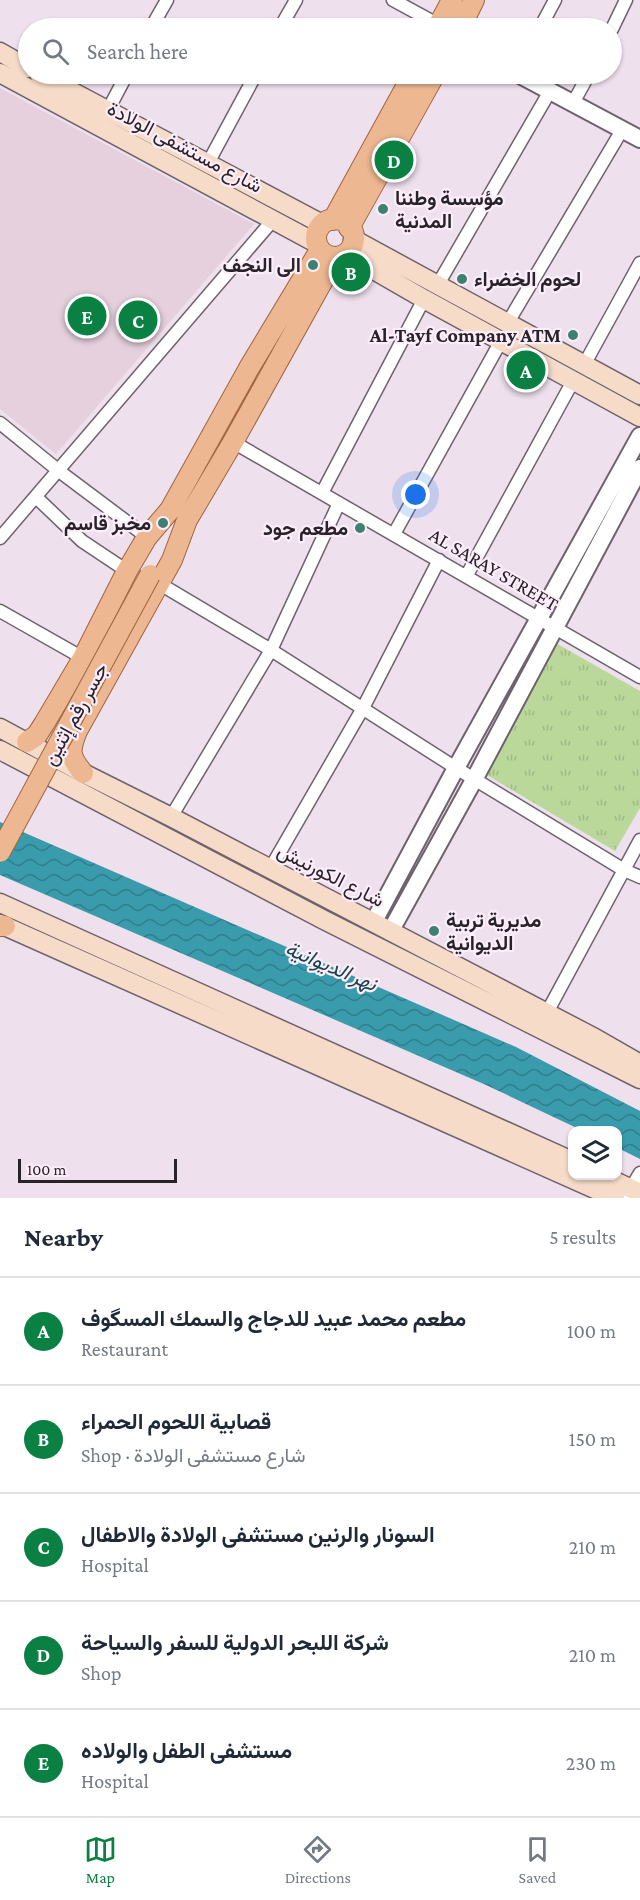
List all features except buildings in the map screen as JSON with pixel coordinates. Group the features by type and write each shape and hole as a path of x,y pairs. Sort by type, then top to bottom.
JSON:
{"main road":[{"path":"443,18 452,0"},
{"path":"465,18 474,0"},
{"name":"شارع مستشفى الولادة","path":"2,62 18,66"},
{"name":"شارع مستشفى الولادة","path":"2,62 18,71"},
{"name":"شارع مستشفى الولادة","path":"40,84 273,220 335,239"},
{"name":"شارع مستشفى الولادة","path":"58,84 208,163 335,239"},
{"path":"27,742 41,730 83,658 143,577 147,537 178,515 233,442 335,239 408,84"},
{"path":"83,773 70,753 74,738 143,577 178,515 249,368 335,239 429,84"},
{"path":"335,239 504,332 584,365 640,395"},
{"path":"504,332 573,381 640,417"},
{"name":"جسر رقم إثنين","path":"0,829 143,577"},
{"name":"جسر رقم إثنين","path":"0,852 143,577"},
{"name":"شارع الكورنيش","path":"0,728 374,923 522,1011"},
{"name":"شارع الكورنيش","path":"0,750 324,920 640,1064"},
{"path":"324,920 335,903"},
{"path":"3,917 568,1159"},
{"path":"3,917 615,1198"},
{"name":"شارع الكورنيش","path":"542,1021 640,1079"},
{"path":"614,1180 634,1188"}],"street":[{"path":"157,18 167,0"},
{"path":"286,18 296,0"},
{"path":"393,0 423,18"},
{"path":"545,18 555,0"},
{"path":"617,18 626,0"},
{"path":"108,110 122,84"},
{"path":"208,163 251,84"},
{"path":"537,84 640,138"},
{"path":"573,103 583,84"},
{"path":"322,493 431,293 550,91"},
{"path":"394,534 504,332 622,130"},
{"path":"0,538 273,220"},
{"path":"584,365 640,263"},
{"path":"467,575 573,381"},
{"path":"0,423 147,537"},
{"path":"390,932 475,778 548,622 640,436"},
{"name":"AL SARAY STREET","path":"233,442 467,575 640,677"},
{"path":"374,923 456,768 548,622 640,468"},
{"path":"36,497 82,541 271,650 456,768 624,870 640,877"},
{"path":"171,817 271,650 339,502"},
{"path":"270,869 363,708 439,560"},
{"path":"0,611 83,658"},
{"path":"542,1021 640,840"}],"shaded area":[{"path":"0,88 254,224 56,454 0,409"}],"green space":[{"path":"547,638 640,691 640,808 615,851 482,772"}],"water":[{"name":"نهر الديوانية","path":"0,822 516,1047 640,1111 640,1159 622,1150 622,1126 573,1126 486,1085 0,875"}],"place":[{"name":"شركة اللبحر الدولية للسفر والسياحة","path":"394,160"},
{"name":"مؤسسة وطننا المدنية","path":"383,209"},
{"name":"الى النجف","path":"313,265"},
{"name":"قصابية اللحوم الحمراء","path":"351,272"},
{"name":"لحوم الخضراء","path":"462,279"},
{"name":"مستشفى الطفل والولاده","path":"87,316"},
{"name":"السونار والرنين مستشفى الولادة والاطفال","path":"138,320"},
{"name":"Al-Tayf Company ATM","path":"573,335"},
{"name":"مطعم محمد عبيد للدجاج والسمك المسگوف","path":"526,370"},
{"name":"مخبز قاسم","path":"163,523"},
{"name":"مطعم جود","path":"360,528"},
{"name":"مديرية تربية الديوانية","path":"434,931"}]}
